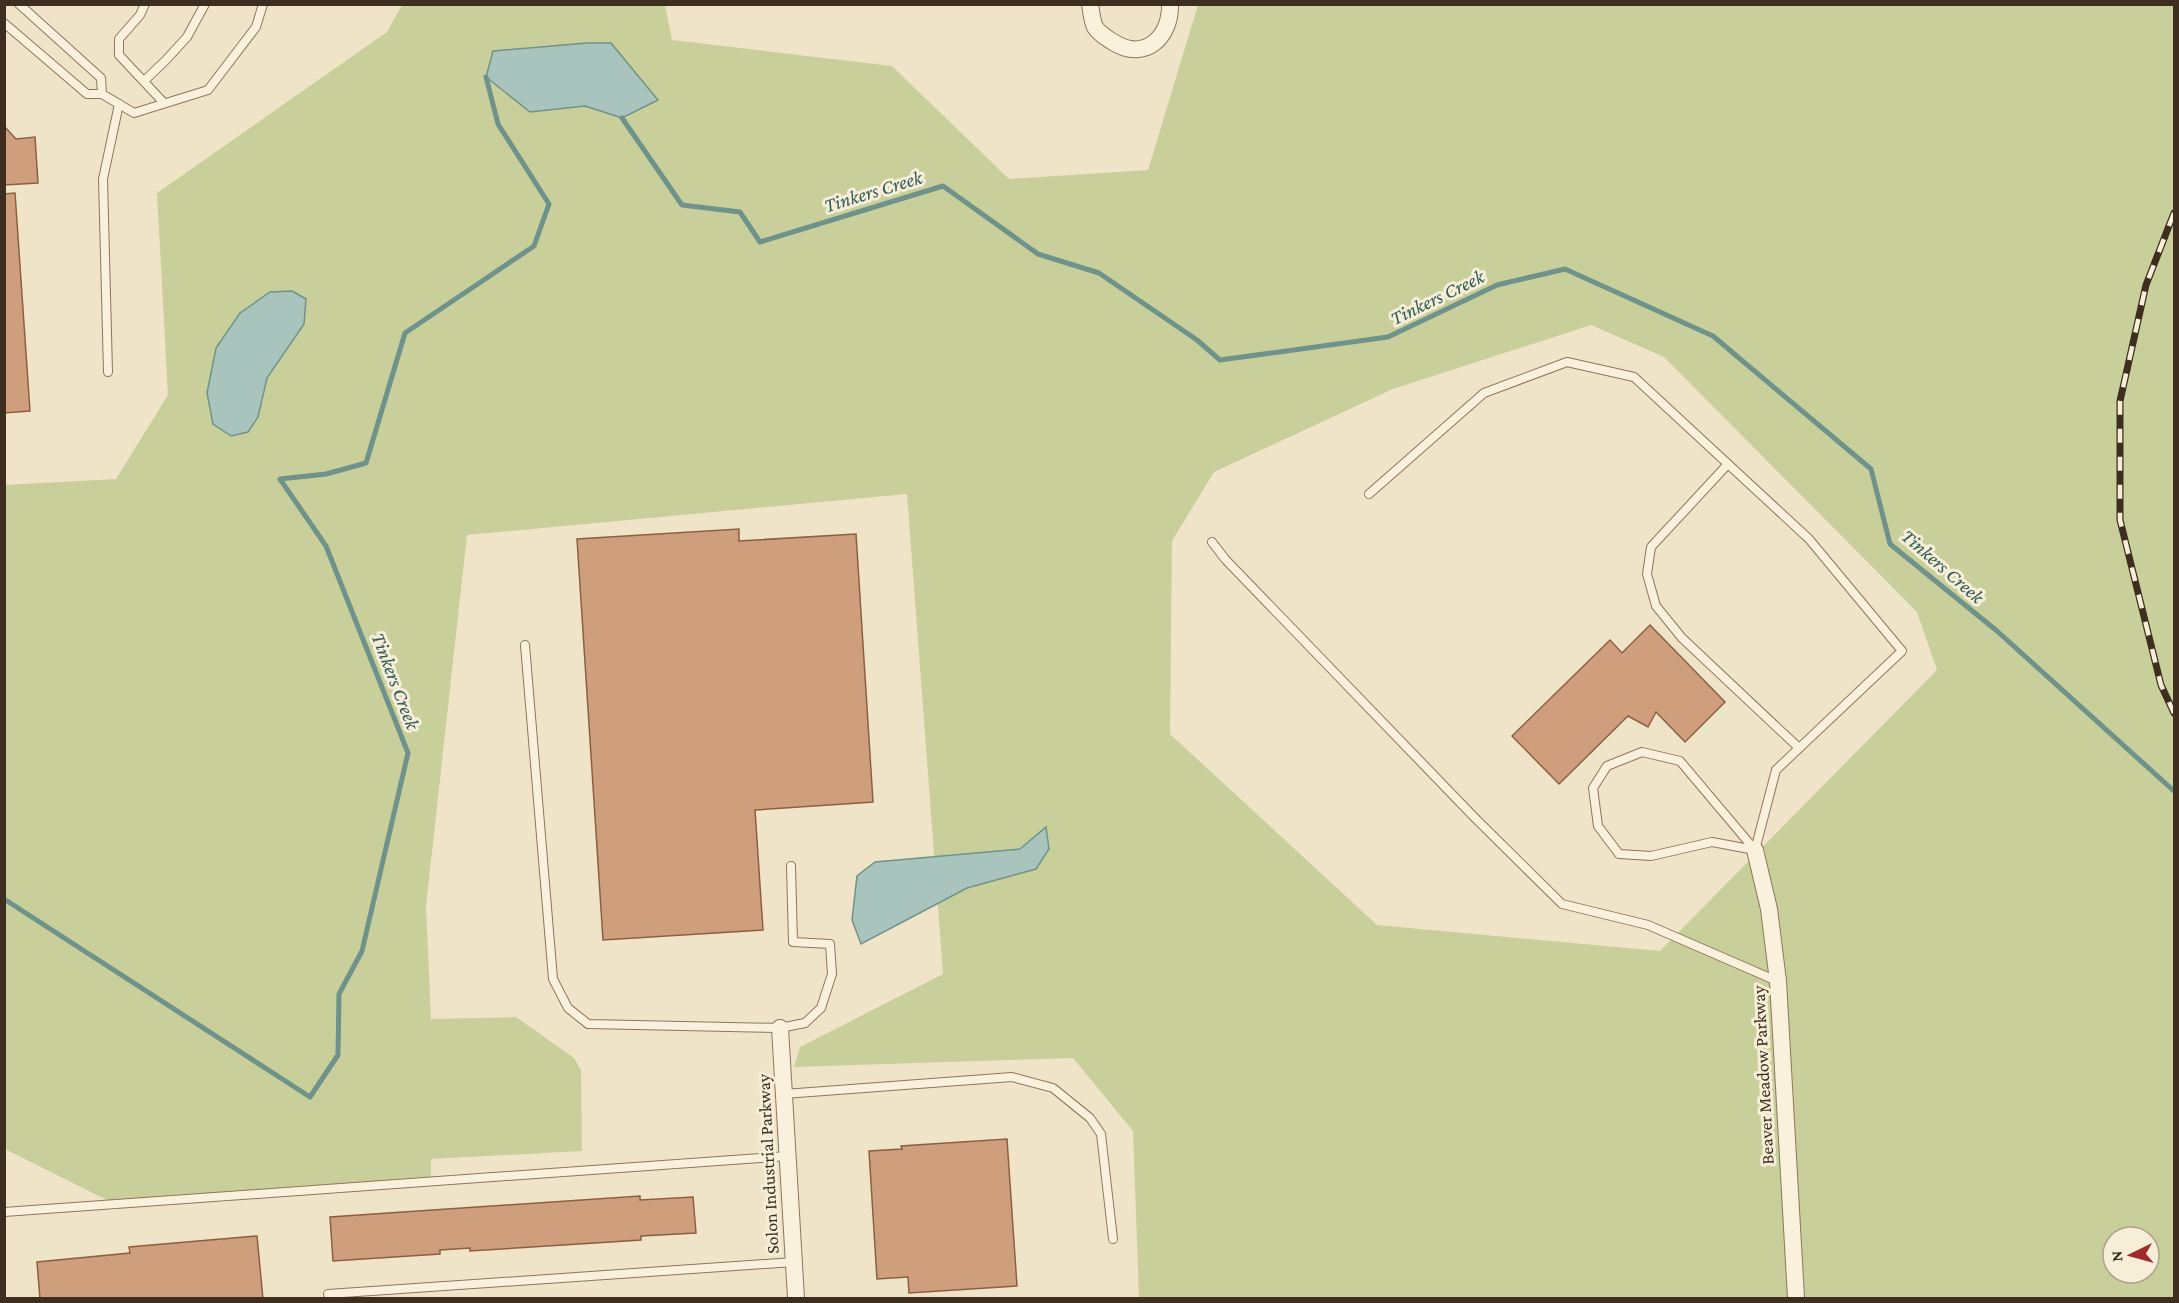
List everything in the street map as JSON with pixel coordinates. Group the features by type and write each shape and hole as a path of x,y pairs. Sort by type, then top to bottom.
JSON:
{"street":[{"path":"1090,4 1095,27 1105,37 1117,45 1143,49 1158,42 1166,30 1170,4"},
{"name":"Beaver Meadow Parkway","path":"1755,850 1769,909 1778,981 1796,1299"},
{"name":"Solon Industrial Parkway","path":"780,1028 796,1299"}],"lane":[{"path":"19,4 101,78 102,94"},
{"path":"145,4 140,15 119,39 119,55 164,102"},
{"path":"144,81 187,37 205,4"},
{"path":"4,23 87,94 102,94 134,113 208,90 256,27 263,4"},
{"path":"108,372 103,179 119,104"},
{"path":"1370,494 1484,393 1567,362 1634,377 1809,539 1902,651 1776,770 1755,850"},
{"path":"1728,464 1651,547 1647,574 1656,606 1682,638 1799,748"},
{"path":"1212,542 1225,559 1562,904 1648,925 1778,981"},
{"path":"525,645 553,979 568,1008 588,1024 780,1028 805,1023 821,1008 832,974 830,944 793,942 791,866"},
{"path":"1642,752 1680,760 1755,850 1712,842 1652,856 1619,854 1598,826 1593,788 1607,766 1642,752"},
{"path":"784,1094 1012,1077 1053,1088 1090,1118 1101,1134 1113,1239"},
{"path":"4,1212 788,1156"},
{"path":"328,1294 794,1262"}],"green space":[{"path":"402,5 665,5 672,40 892,66 1009,179 1148,170 1198,5 2174,5 2174,1298 1139,1298 1133,1131 1073,1058 794,1067 800,1047 943,974 907,494 467,535 426,906 431,1019 516,1017 574,1058 581,1070 582,1151 431,1159 431,1181 115,1204 5,1149 4,485 116,479 168,395 157,193 387,32","holes":["587,43 611,44 622,118 585,106 530,112 493,51","270,292 304,324 267,378 216,348 240,313","1591,325 1664,357 1917,612 1937,670 1660,951 1377,925 1170,734 1172,541 1214,472 1393,389"]}],"water":[{"path":"611,43 658,100 622,118 585,106 530,112 486,77 493,51"},
{"path":"292,291 306,299 304,324 267,378 258,417 248,432 231,436 213,424 207,393 216,348 240,313 270,292"},
{"path":"1046,827 1049,849 1036,869 967,888 861,944 852,920 857,876 875,862 1020,849"}],"building":[{"path":"4,126 16,139 35,137 38,183 4,185"},
{"path":"15,193 30,411 4,413 4,194"},
{"path":"739,529 739,541 856,534 873,802 755,810 763,930 603,940 577,539"},
{"path":"1650,625 1725,702 1685,742 1656,712 1648,727 1628,716 1559,784 1512,736 1610,640 1622,653"},
{"path":"1007,1139 1017,1286 909,1293 908,1277 877,1279 869,1151 902,1149 901,1146"},
{"path":"640,1196 640,1200 693,1197 696,1233 641,1236 641,1240 470,1251 470,1248 440,1250 440,1254 333,1261 330,1217"},
{"path":"257,1236 263,1299 40,1299 37,1262 130,1253 129,1247"}],"waterway":[{"name":"Tinkers Creek","path":"4,899 310,1097 338,1055 339,994 362,951 408,753 326,546 280,479 326,474 366,463 405,333 534,246 549,204 498,124 486,77"},
{"name":"Tinkers Creek","path":"622,118 682,205 740,212 760,242 943,186 1038,254 1099,273 1197,340 1220,360 1388,337 1497,285 1565,269 1713,336 1871,469 1890,544 1997,631 2174,791"}],"railway":[{"path":"2174,213 2146,285 2120,401 2120,520 2161,685 2174,713"}]}
